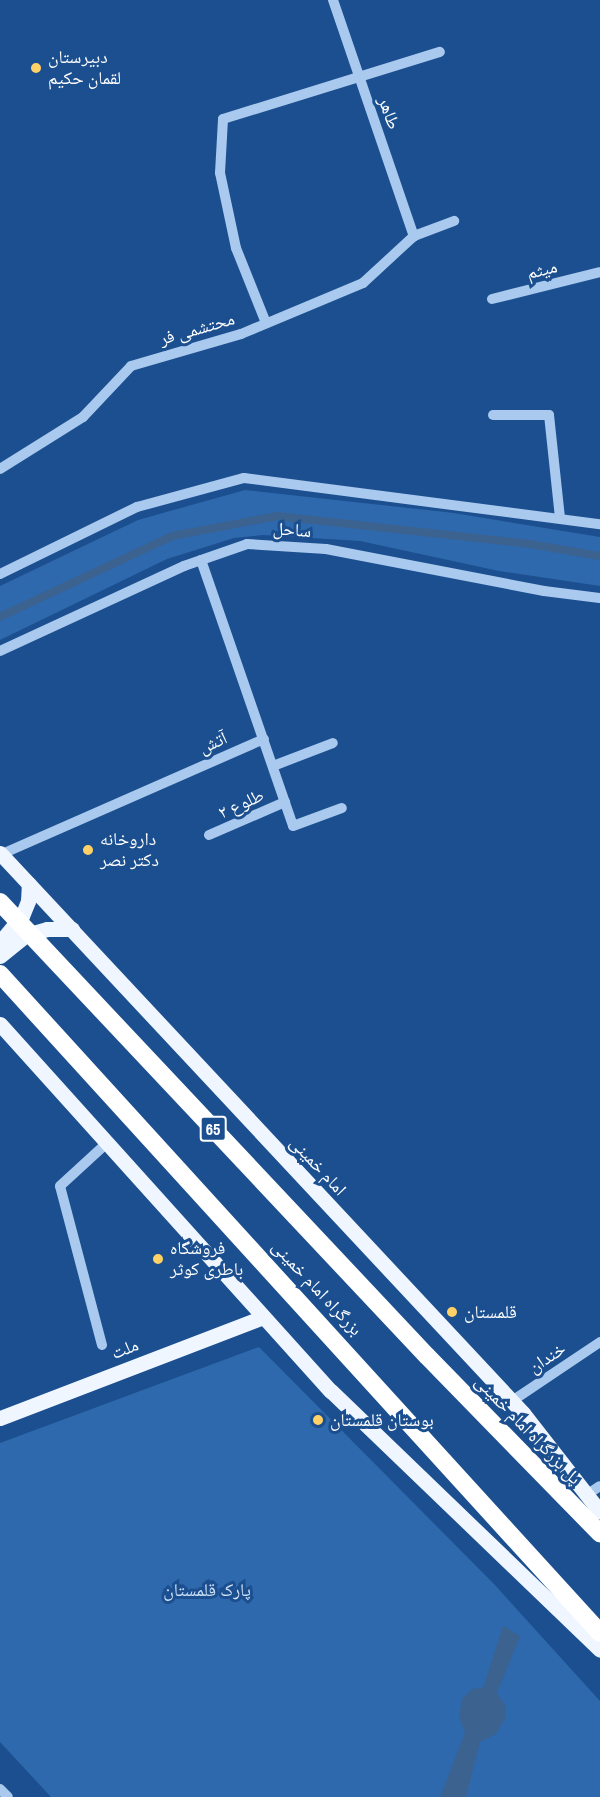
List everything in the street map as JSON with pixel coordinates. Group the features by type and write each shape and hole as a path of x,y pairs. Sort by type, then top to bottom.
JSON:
{"highway":[{"name":"بزرگراه امام خمینی","path":"0,902 427,1356"},
{"name":"بزرگراه امام خمینی","path":"0,974 376,1384 600,1633"},
{"name":"پل بزرگراه امام خمینی","path":"427,1356 600,1533"}],"main road":[{"name":"امام خمینی","path":"1,853 594,1490 600,1512"},
{"path":"0,942 21,916 28,901 29,884"},
{"path":"0,956 26,935 47,929 72,929"},
{"path":"0,1024 331,1391 600,1650"},
{"name":"ملت","path":"0,1418 263,1317"}],"street":[{"name":"طاهر","path":"333,0 414,236"},
{"path":"266,323 236,248 220,173 223,119 440,51"},
{"path":"414,236 454,221"},
{"name":"محتشمی فر","path":"0,469 83,417 131,366 266,323 363,283 414,236"},
{"name":"میثم","path":"492,299 600,272"},
{"path":"493,415 549,415 560,518"},
{"path":"0,574 137,507 244,478 600,524"},
{"name":"ساحل","path":"0,651 201,560 247,544 326,549 544,591 600,598"},
{"path":"201,560 293,826 342,808"},
{"name":"آتش","path":"1,853 264,739"},
{"path":"273,766 333,743"},
{"name":"طلوع ۲","path":"209,836 285,802"},
{"path":"102,1345 60,1186 107,1143"},
{"name":"خندان","path":"512,1401 600,1342"},
{"path":"0,1789 8,1797"}],"green space":[{"path":"245,490 454,513 600,537 600,586 499,571 360,541 263,535 234,538 167,559 0,640 0,586 138,520"},
{"name":"پارک قلمستان","path":"259,1347 494,1584 600,1701 600,1797 51,1797 0,1742 0,1443"}],"shaded area":[{"path":"503,1626 520,1636 497,1693 506,1706 505,1719 496,1734 480,1742 466,1797 440,1797 465,1733 459,1717 462,1699 472,1689 483,1688"}],"waterway":[{"path":"0,617 172,536 277,516 530,544 600,556"}],"place":[{"name":"دبیرستان لقمان حکیم","path":"36,68"},
{"name":"داروخانه دکتر نصر","path":"88,850"},
{"name":"فروشگاه باطری کوثر","path":"158,1259"},
{"name":"قلمستان","path":"452,1312"},
{"name":"بوستان قلمستان","path":"318,1420"}]}
